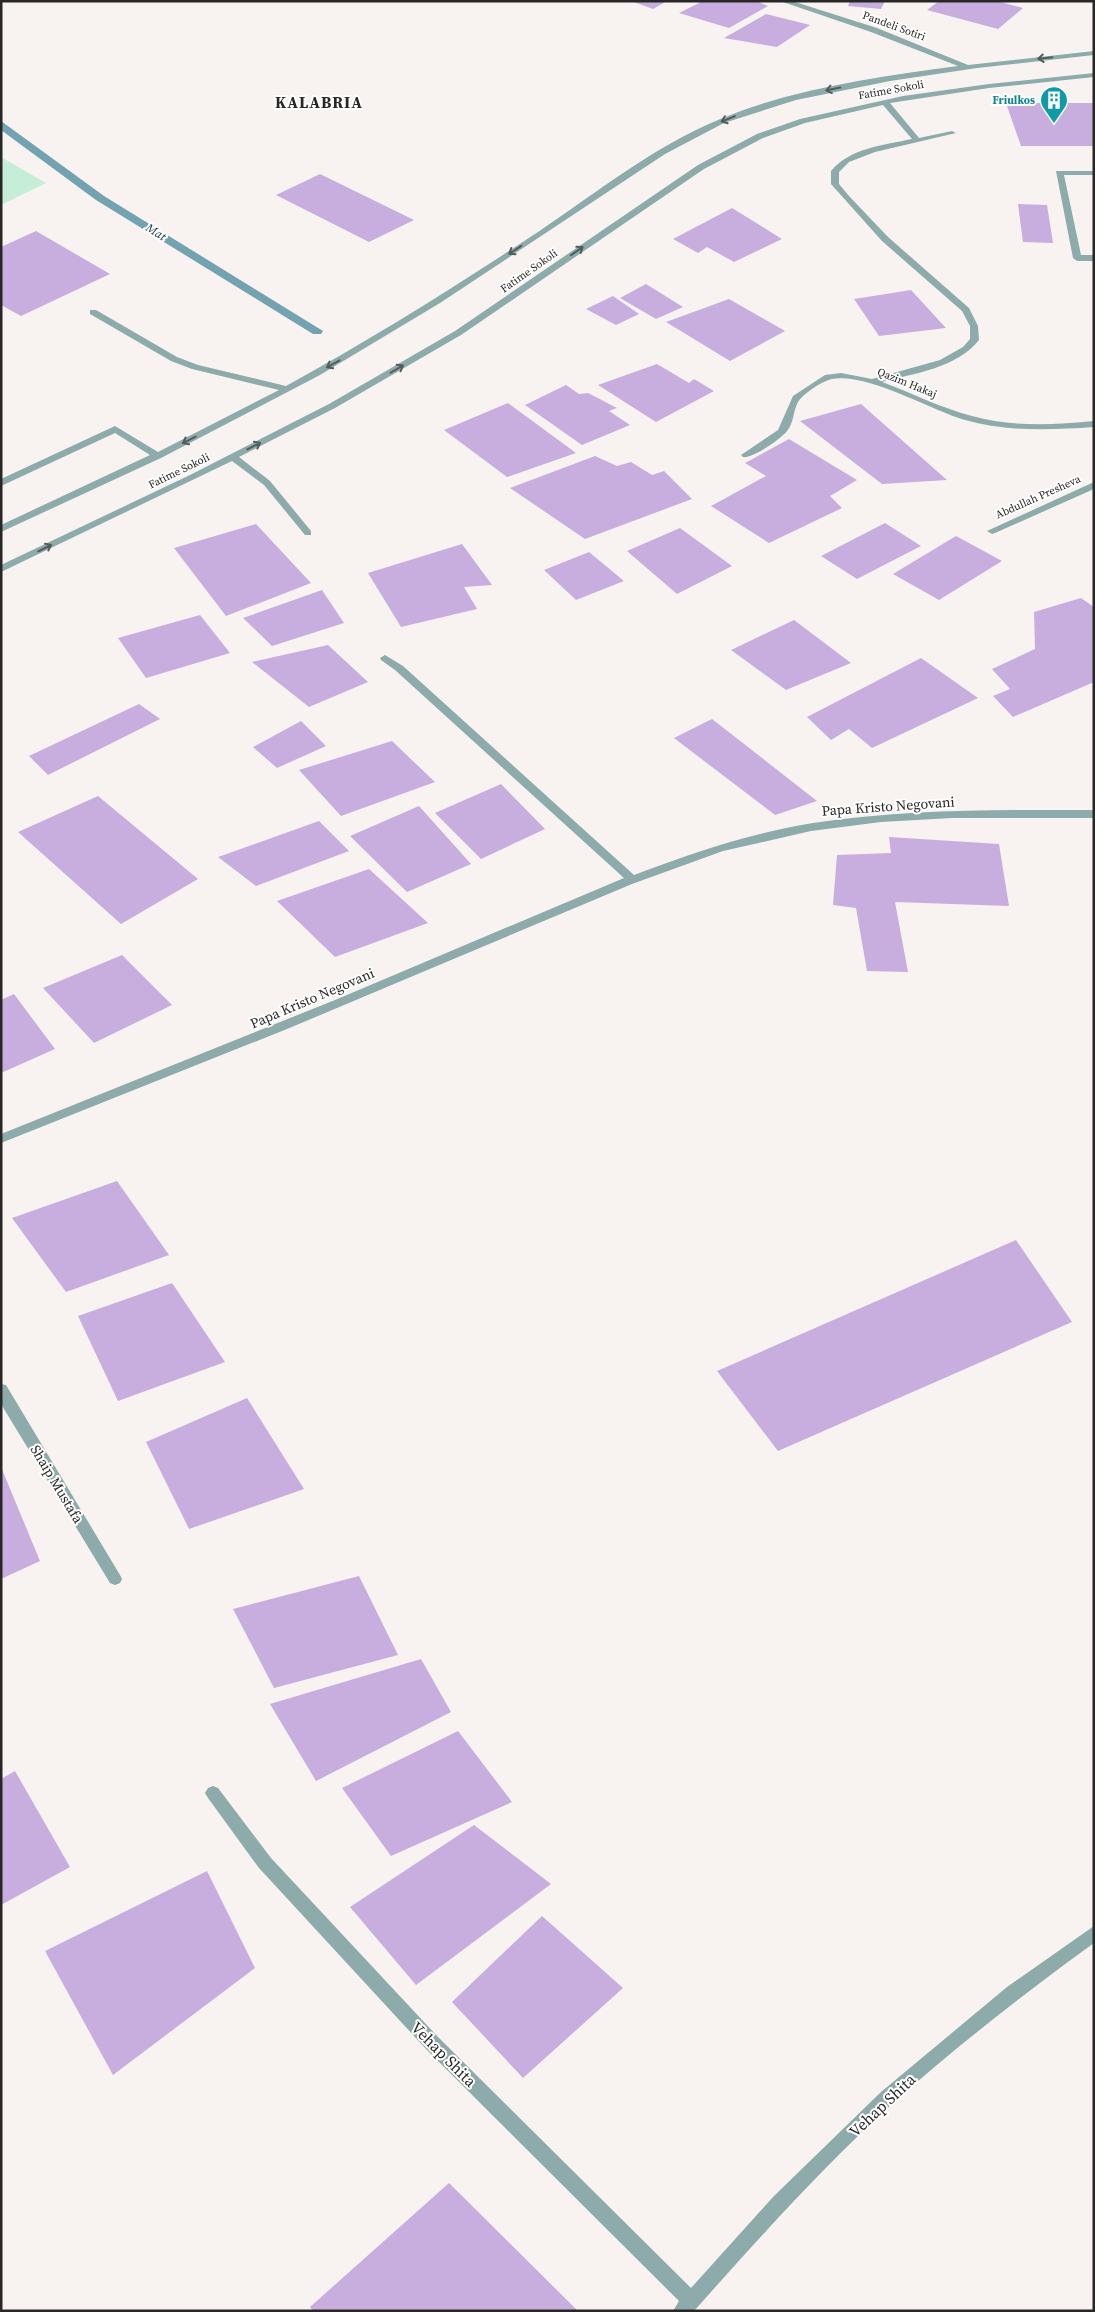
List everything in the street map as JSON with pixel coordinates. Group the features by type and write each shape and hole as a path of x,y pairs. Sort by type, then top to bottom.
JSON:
{"street":[{"name":"Pandeli Sotiri","path":"784,1 874,30 967,66"},
{"name":"Fatime Sokoli","path":"1,529 158,456 286,390 422,311 654,157 697,132 774,103 826,90 967,66 1094,53"},
{"name":"Fatime Sokoli","path":"1,569 233,457 332,406 458,333 658,195 733,149 760,136 803,121 885,102 989,86 1094,75"},
{"path":"885,102 917,140"},
{"path":"876,381 956,356 967,350 975,340 974,326 966,310 885,239 835,184 835,171 846,160 873,150 952,133"},
{"path":"1094,173 1059,173 1078,258 1094,258"},
{"path":"93,312 174,359 188,365 286,390"},
{"name":"Qazim Hakaj","path":"746,455 783,430 795,398 829,376 855,377 876,381 929,404 969,418 1004,425 1041,427 1094,424"},
{"path":"1,483 115,429 158,456"},
{"path":"233,457 266,483 308,533"},
{"name":"Abdullah Presheva","path":"992,531 1094,485"},
{"path":"385,658 399,668 633,880"},
{"name":"Papa Kristo Negovani","path":"1,1139 280,1028 633,880 724,848 809,828 891,818 1094,814"},
{"name":"Shaip Mustafa","path":"1,1389 5,1407 115,1579"},
{"name":"Vehap Shita","path":"213,1793 265,1863 405,2014 687,2306 780,2202 887,2098 1013,1992 1094,1933"}],"green space":[{"path":"1,157 46,183 1,205"}],"building":[{"path":"631,1 667,1 653,9"},
{"path":"703,1 756,1 768,6 729,28 679,13"},
{"path":"850,1 885,1 881,9 848,6"},
{"path":"939,1 997,1 1023,8 998,29 927,10"},
{"path":"766,14 810,25 777,47 724,38"},
{"name":"Friulkos","path":"1006,103 1094,103 1094,146 1021,146"},
{"path":"320,174 414,220 369,242 276,195"},
{"path":"1018,204 1047,205 1053,243 1023,242"},
{"path":"732,208 782,239 734,262 707,247 698,253 673,239"},
{"path":"36,231 110,274 21,316 1,305 1,247"},
{"path":"646,284 683,307 656,319 620,298"},
{"path":"911,290 946,328 879,336 854,299"},
{"path":"613,296 639,314 616,325 586,309"},
{"path":"729,299 785,331 730,361 666,322"},
{"path":"657,364 689,383 694,379 714,391 656,422 598,385"},
{"path":"566,385 579,394 588,393 617,408 609,411 630,425 582,445 525,405"},
{"path":"508,403 576,453 507,477 444,430"},
{"path":"861,404 947,480 882,484 800,421"},
{"path":"789,439 857,480 830,496 842,508 769,543 711,506 766,476 745,463"},
{"path":"595,456 617,466 631,462 652,475 664,471 692,499 585,539 510,488"},
{"path":"885,523 921,546 857,579 821,556"},
{"path":"256,524 311,583 226,616 174,548"},
{"path":"680,528 732,566 677,594 627,551"},
{"path":"956,536 1002,561 939,600 893,574"},
{"path":"462,544 492,585 464,587 477,609 401,627 368,573"},
{"path":"589,552 624,581 576,600 544,570"},
{"path":"322,590 344,623 272,646 243,618"},
{"path":"1081,598 1094,607 1094,682 1013,717 993,696 1010,689 992,669 1035,649 1034,612"},
{"path":"200,615 230,653 146,678 118,638"},
{"path":"794,620 851,663 786,690 731,650"},
{"path":"328,645 368,682 309,707 252,662"},
{"path":"921,658 978,698 872,748 849,729 831,740 807,717"},
{"path":"139,704 160,719 48,775 29,756"},
{"path":"712,719 817,801 775,815 674,738"},
{"path":"301,721 326,746 277,768 253,747"},
{"path":"392,741 435,782 341,816 299,770"},
{"path":"501,784 545,829 481,859 435,813"},
{"path":"98,796 198,879 121,924 18,832"},
{"path":"419,806 471,864 407,892 350,836"},
{"path":"319,821 349,851 256,886 218,857"},
{"path":"889,837 999,844 1009,906 895,902 908,972 867,971 856,908 833,905 837,855 891,853"},
{"path":"369,869 428,923 335,957 277,901"},
{"path":"122,955 172,1005 94,1043 43,988"},
{"path":"14,994 55,1049 1,1073 1,1000"},
{"path":"117,1181 169,1255 66,1292 12,1218"},
{"path":"1016,1240 1072,1322 778,1451 717,1371"},
{"path":"172,1283 225,1362 118,1401 78,1316"},
{"path":"247,1398 304,1489 189,1529 146,1442"},
{"path":"1,1467 40,1561 1,1579"},
{"path":"359,1576 398,1655 274,1688 233,1609"},
{"path":"421,1659 451,1712 316,1781 270,1704"},
{"path":"458,1731 512,1802 391,1856 342,1788"},
{"path":"15,1771 70,1867 1,1905 1,1779"},
{"path":"474,1825 551,1884 416,1985 350,1907"},
{"path":"207,1871 255,1968 113,2075 45,1951"},
{"path":"542,1916 623,1988 523,2078 452,2002"},
{"path":"449,2183 578,2311 313,2311 310,2307"}],"waterway":[{"name":"Mat","path":"1,124 100,198 317,331"}],"place":[{"name":"Friulkos","path":"1054,124"}],"district":[{"name":"KALABRIA","path":"319,102"}]}
